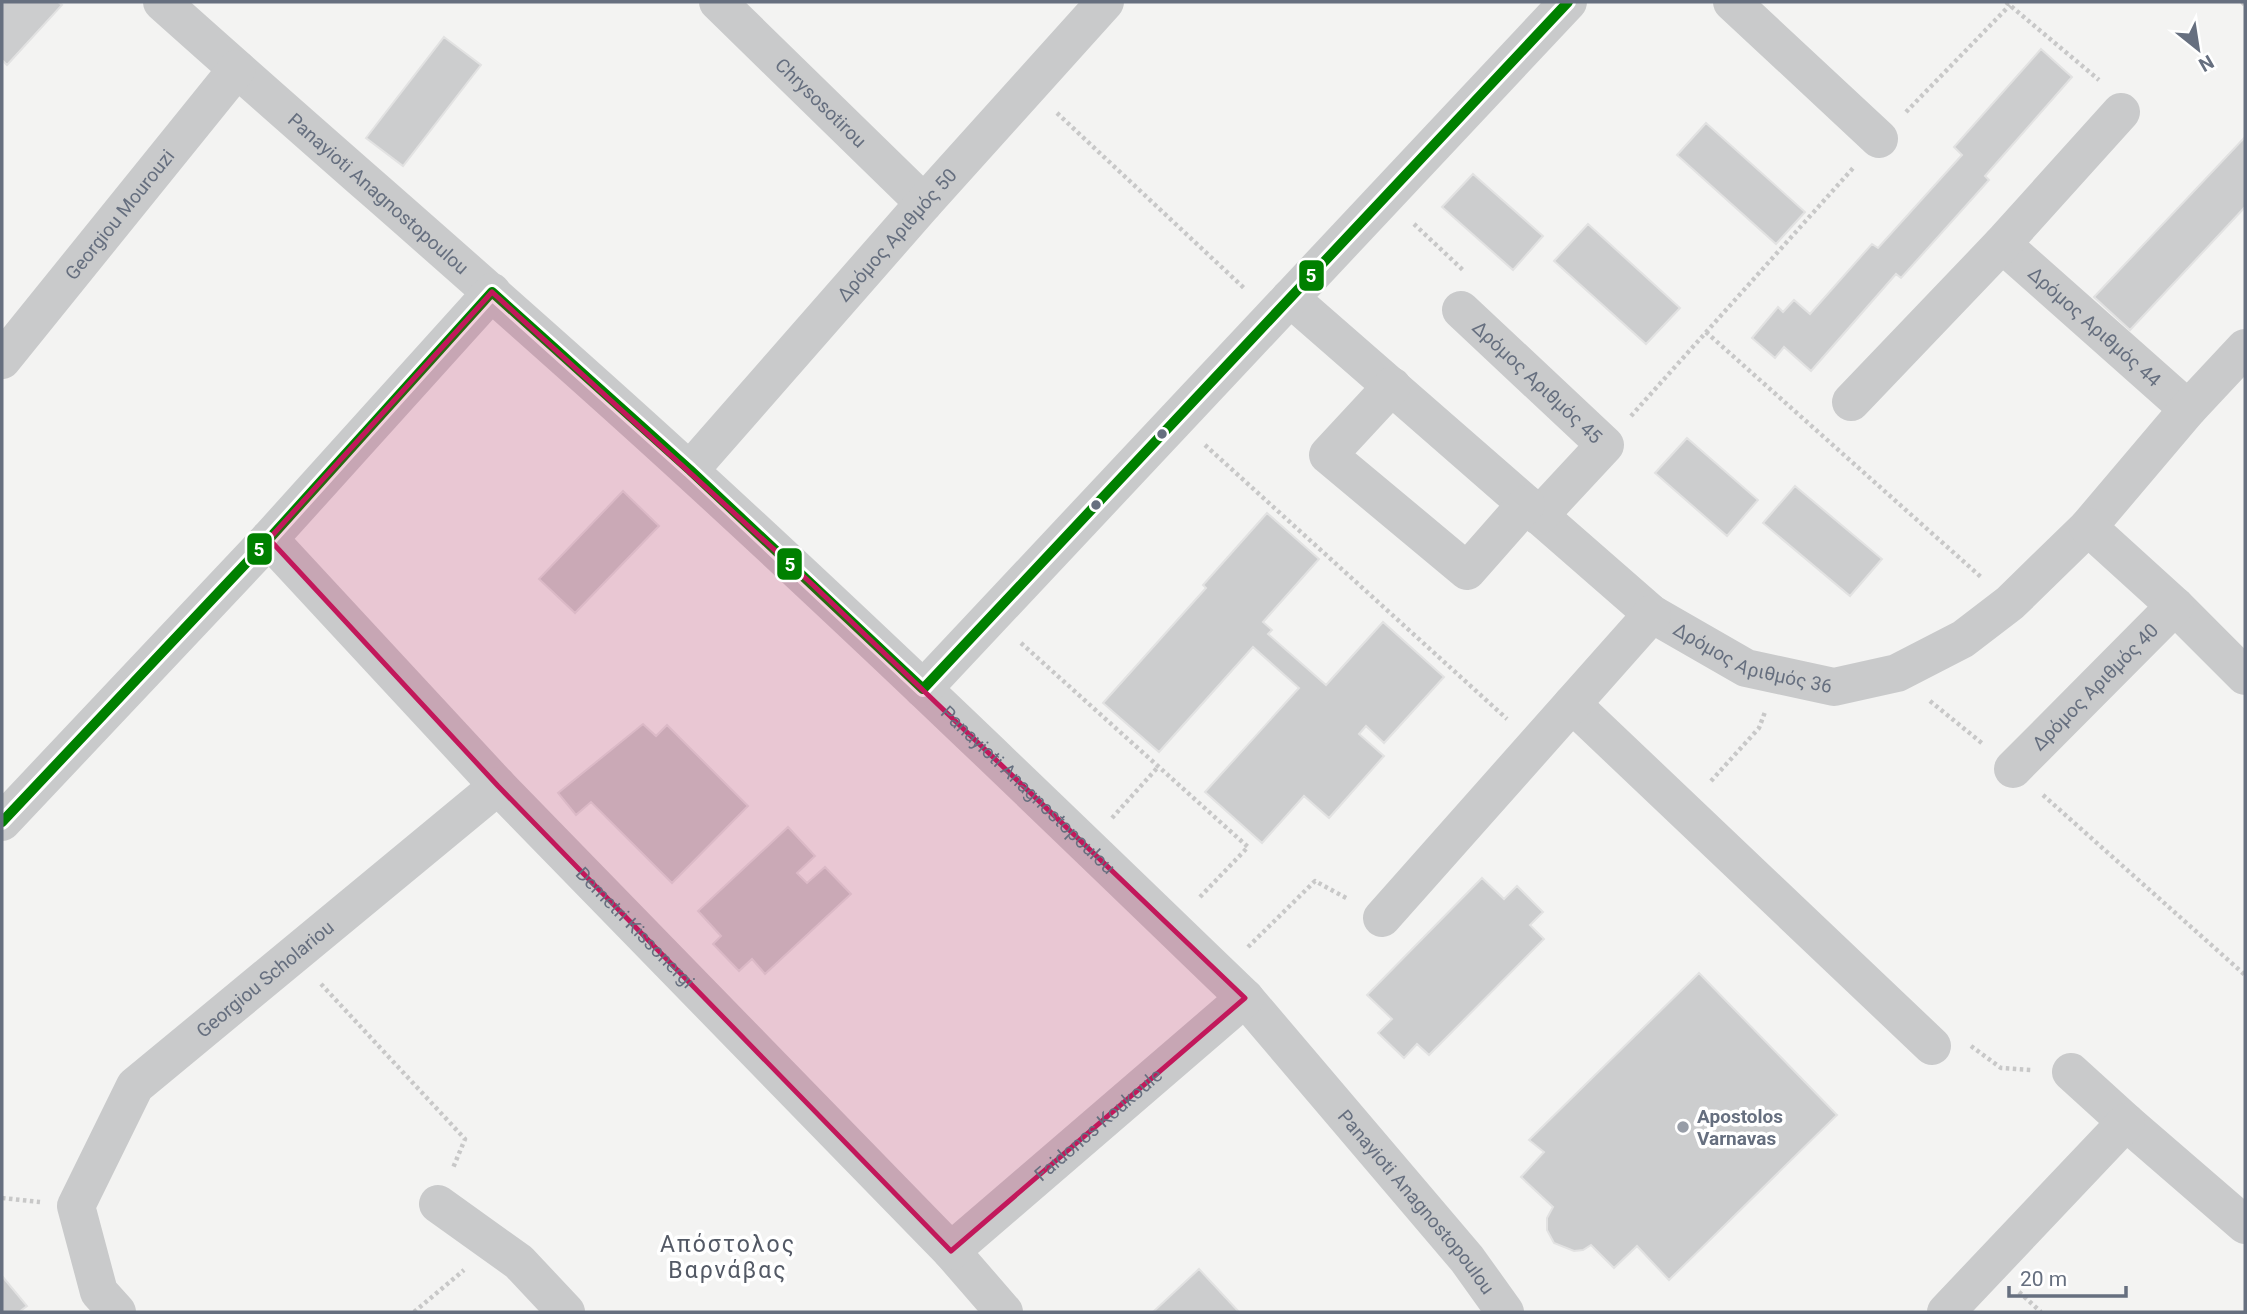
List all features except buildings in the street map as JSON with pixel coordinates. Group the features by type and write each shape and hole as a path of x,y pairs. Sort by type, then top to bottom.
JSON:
{"street":[{"name":"Panayioti Anagnostopoulou","path":"162,2 690,470 1171,926 1232,986 1466,1259 1506,1312"},
{"name":"Chrysosotirou","path":"718,2 923,203"},
{"name":"Δρόμος Αριθμός 50","path":"690,470 923,203 1105,2"},
{"path":"923,689 1568,2"},
{"path":"1732,2 1879,139"},
{"name":"Georgiou Mourouzi","path":"3,355 237,69"},
{"path":"1851,402 2002,244 2121,112"},
{"name":"Δρόμος Αριθμός 44","path":"2002,244 2188,409"},
{"path":"2,822 269,539 492,292"},
{"name":"Δρόμος Αριθμός 36","path":"1282,307 1392,386 1653,614 1746,668 1834,687 1897,673 1963,639 2010,603 2088,527 2188,409 2245,348"},
{"name":"Δρόμος Αριθμός 45","path":"1392,386 1328,455 1467,571 1605,445 1461,310"},
{"path":"2088,527 2175,606 2245,676"},
{"name":"Demetri Kissonergi","path":"269,539 498,786 951,1251 1004,1312"},
{"name":"Δρόμος Αριθμός 40","path":"2013,769 2175,606"},
{"path":"1382,918 1653,614"},
{"path":"1572,704 1932,1046"},
{"name":"Georgiou Scholariou","path":"117,1312 99,1292 76,1206 135,1086 498,786"},
{"name":"Faidonos Koukoule","path":"951,1251 1232,986"},
{"path":"2071,1072 2245,1225"},
{"path":"1946,1312 2126,1122"},
{"path":"438,1204 519,1262 566,1312"}],"path":[{"path":"1605,445 1879,139 2008,4 2099,80 2121,112"},
{"path":"1029,86 1282,307"},
{"path":"1385,197 1464,271 1461,310"},
{"path":"1706,332 2010,603"},
{"path":"1177,419 1536,746"},
{"path":"991,617 1248,847 1171,926"},
{"path":"1897,673 2013,769 2245,975"},
{"path":"1684,811 1759,728 1778,675"},
{"path":"1087,846 1158,767"},
{"path":"1232,986 1315,881 1382,918"},
{"path":"294,955 465,1139 438,1204"},
{"path":"1932,1046 1961,1039 2001,1068 2071,1072"},
{"path":"414,1312 494,1244"}],"highlighted area":[{"path":"492,292 813,585 1245,998 951,1251 498,786 269,539"}],"transit line":[{"name":"5","path":"2,822 269,539 492,292 690,470 923,689 1568,2"}],"place":[{"name":"Apostolos Varnavas","path":"1683,1127"}],"district":[{"name":"Απόστολος Βαρνάβας","path":"728,1257"}]}
